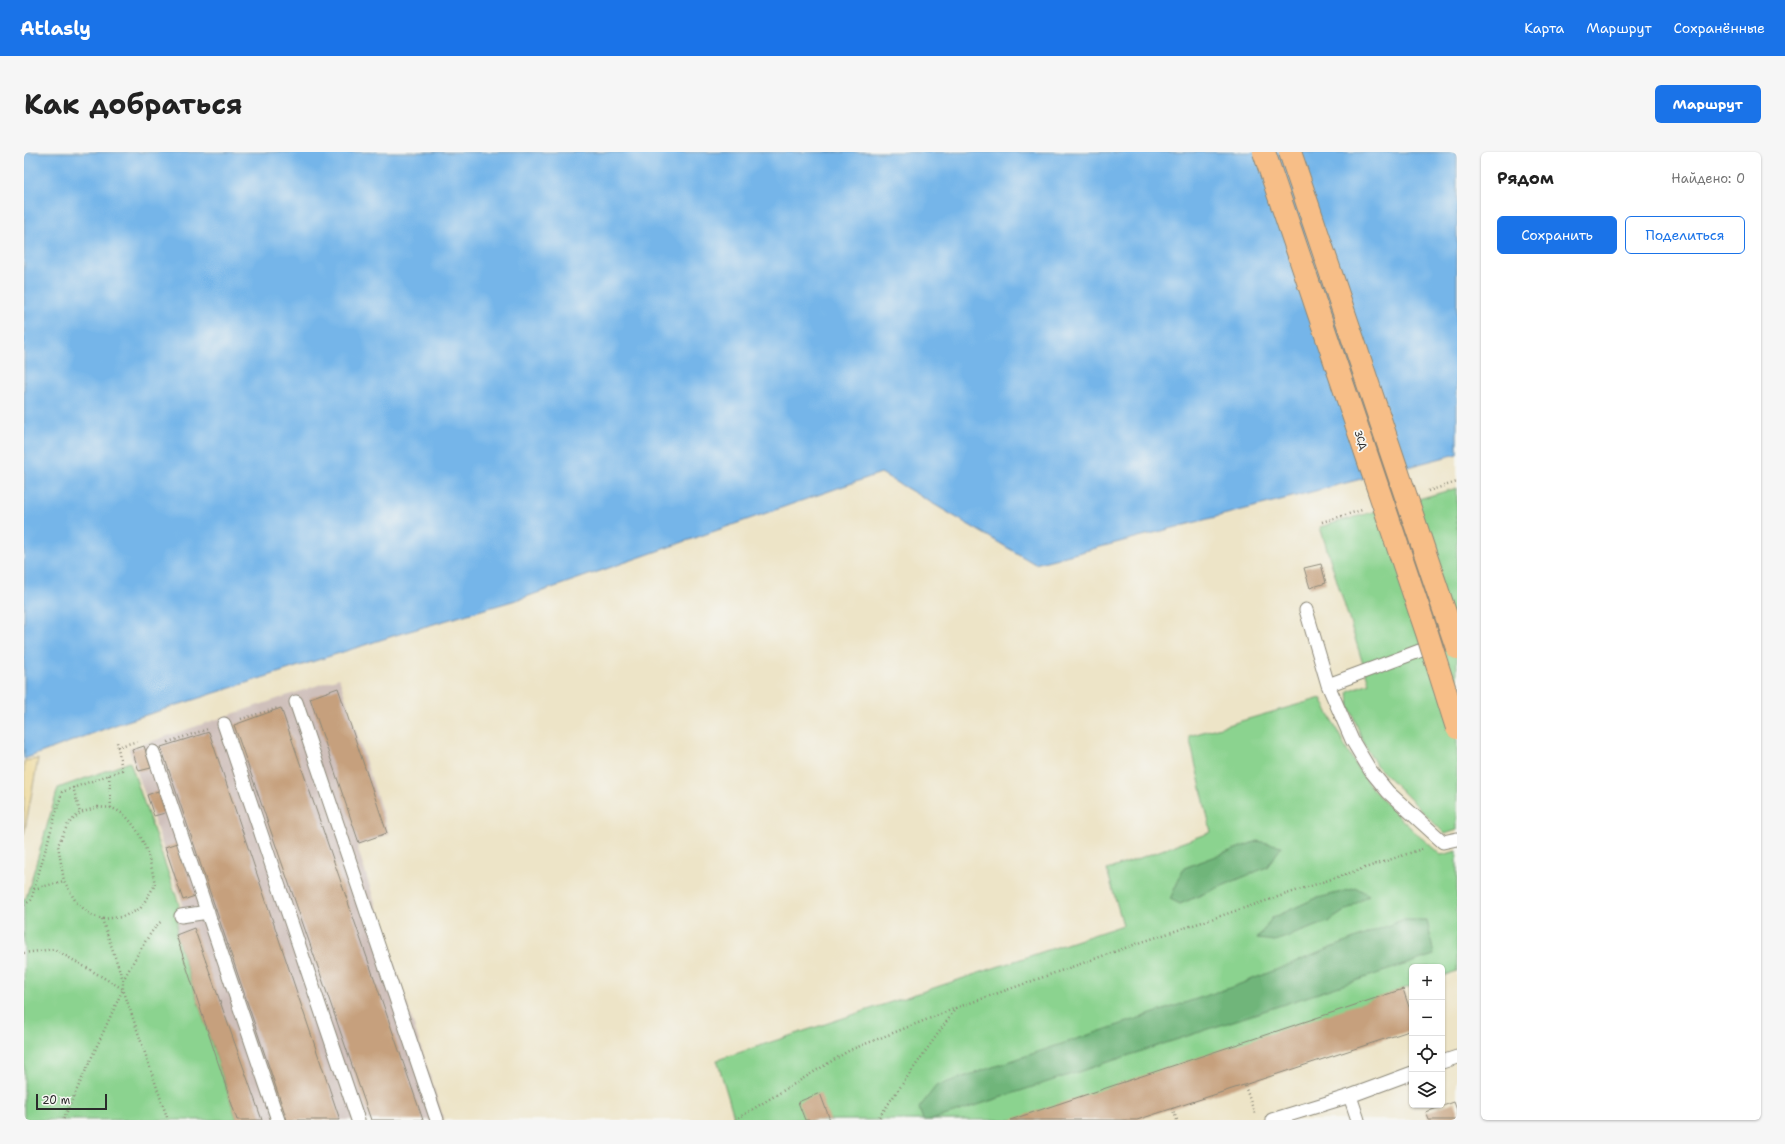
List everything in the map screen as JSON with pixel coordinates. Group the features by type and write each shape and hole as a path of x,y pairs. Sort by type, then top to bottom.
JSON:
{"highway":[{"name":"ЗСД","path":"1264,152 1427,633 1457,728"},
{"path":"1290,152 1457,648"}],"lane":[{"path":"1306,610 1328,685 1352,740 1370,770 1388,792 1443,842 1457,839"},
{"path":"1328,685 1457,637"},
{"path":"296,702 437,1120"},
{"path":"224,724 358,1120"},
{"path":"153,752 278,1120"},
{"path":"181,916 208,912"},
{"path":"1445,1061 1457,1057"},
{"path":"1272,1120 1350,1096 1409,1074"},
{"path":"1350,1096 1358,1120"}],"path":[{"path":"24,905 32,900 62,792 122,770 117,742"},
{"path":"109,775 111,808"},
{"path":"73,787 80,813"},
{"path":"98,807 111,808 130,820 142,840 151,864 154,885 140,909 122,917 102,919 92,915 76,902 64,881 58,845 68,824 80,813 98,807"},
{"path":"735,1120 850,1050 956,1008 1149,940 1443,842"},
{"path":"34,889 64,881"},
{"path":"102,919 123,980 123,989 168,1120"},
{"path":"123,980 153,929 160,921 166,920"},
{"path":"24,953 54,949 123,989"},
{"path":"63,1120 123,989"},
{"path":"877,1120 956,1008"},
{"path":"1245,1086 1257,1120"},
{"path":"1172,1108 1177,1120"}],"shaded area":[{"path":"339,678 389,834 357,846 444,1120 237,1120 176,935 182,902 129,749"}],"green space":[{"path":"1457,488 1457,830 1445,834 1376,765 1363,741 1349,706 1348,691 1369,683 1320,527"},
{"path":"1321,698 1363,777 1387,805 1441,855 1457,851 1457,971 1445,975 1445,964 1409,964 1409,987 1028,1120 735,1120 717,1060 1123,925 1107,870 1211,832 1189,736"},
{"path":"130,762 179,904 176,935 237,1120 24,1120 24,899 26,898 58,788"},
{"path":"1257,841 1282,846 1267,867 1180,904 1170,899 1184,868"},
{"path":"1357,888 1369,895 1328,922 1275,941 1257,939 1272,918 1314,899"},
{"path":"1402,920 1427,920 1434,955 932,1120 923,1120 919,1108 936,1086 1235,986"}],"sand":[{"path":"38,759 24,835 24,761"}],"water":[{"path":"24,152 1457,152 1457,454 1035,564 881,473 523,598 396,635 118,724 24,759"}],"building":[{"path":"1321,564 1326,583 1310,588 1304,568"},
{"path":"338,688 387,833 359,843 310,698"},
{"path":"281,708 423,1120 371,1120 234,725"},
{"path":"209,732 340,1120 287,1120 161,747"},
{"path":"144,746 151,768 139,771 132,750"},
{"path":"158,791 165,813 154,816 147,795"},
{"path":"177,843 195,896 183,900 165,847"},
{"path":"194,928 262,1120 237,1120 176,935"},
{"path":"1403,989 1409,1007 1409,1031 1137,1120 1010,1120"},
{"path":"820,1093 830,1120 805,1120 798,1102"},
{"path":"1454,1102 1457,1110 1457,1120 1429,1120 1426,1112 1437,1108 1445,1108 1445,1105"}]}
